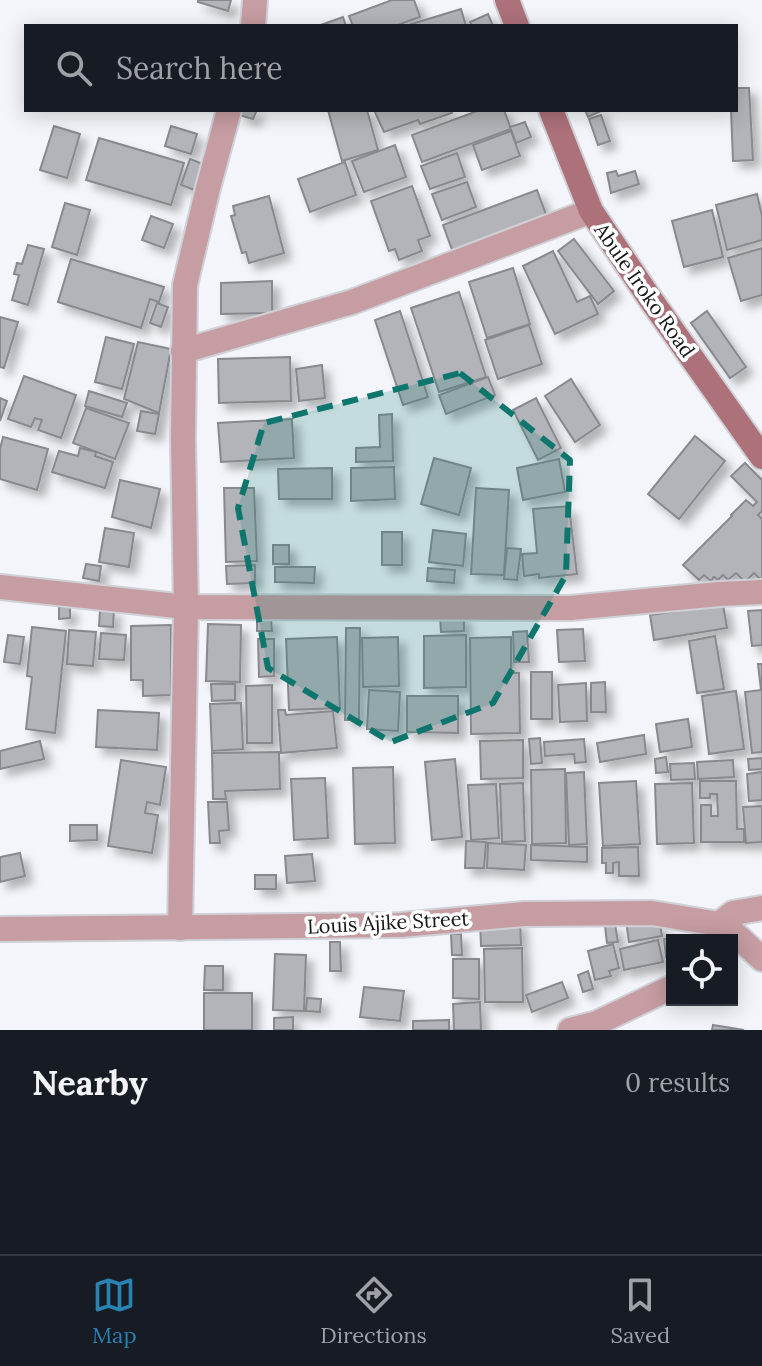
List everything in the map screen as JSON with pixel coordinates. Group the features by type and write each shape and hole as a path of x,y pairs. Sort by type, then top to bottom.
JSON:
{"street":[{"path":"253,24 255,0"},
{"path":"507,0 516,24"},
{"path":"180,928 186,607 183,439 185,285 228,112"},
{"name":"Abule Iroko Road","path":"552,112 591,211 762,457"},
{"path":"183,351 352,302 591,211"},
{"path":"0,587 186,607 570,608 762,592"},
{"path":"719,924 733,913 762,908"},
{"name":"Louis Ajike Street","path":"0,929 401,925 524,914 652,913 719,924 734,933 749,956"},
{"path":"570,1030 597,1023 666,990"}],"highlighted area":[{"path":"460,373 570,460 566,575 493,703 391,742 268,668 238,508 264,423"}],"building":[{"path":"198,0 231,0 228,11"},
{"path":"392,0 414,0 420,17 401,24 352,24 349,16"},
{"path":"461,9 465,24 412,24"},
{"path":"488,14 492,24 471,24"},
{"path":"343,17 345,24 324,24"},
{"path":"738,88 749,88 753,160 733,161 731,112 738,112"},
{"path":"240,112 256,112 253,119 239,115"},
{"path":"329,112 368,112 378,150 342,161"},
{"path":"375,112 452,113 420,124 418,120 384,132"},
{"path":"475,112 505,112 511,129 422,162 412,135"},
{"path":"601,115 610,141 598,145 589,119"},
{"path":"525,122 531,137 516,143 510,127"},
{"path":"54,126 80,134 67,178 40,170"},
{"path":"171,126 197,134 191,154 165,146"},
{"path":"511,131 520,156 482,170 473,145"},
{"path":"99,138 184,163 171,205 86,180"},
{"path":"395,145 406,177 364,192 352,161"},
{"path":"457,153 465,177 430,189 421,166"},
{"path":"190,159 206,165 197,191 181,185"},
{"path":"345,162 356,195 310,212 298,179"},
{"path":"616,171 618,176 635,171 639,184 611,193 607,173"},
{"path":"467,182 476,207 442,220 432,194"},
{"path":"412,186 430,236 418,240 422,251 399,260 395,249 389,251 371,201"},
{"path":"537,190 548,220 454,255 443,225"},
{"path":"757,194 762,216 762,240 727,250 716,205"},
{"path":"269,196 284,253 249,263 246,252 242,253 231,216 235,215 233,206"},
{"path":"65,203 90,210 77,255 52,247"},
{"path":"712,210 723,257 684,267 672,221"},
{"path":"151,216 173,224 164,248 142,240"},
{"path":"574,239 614,291 598,304 558,251"},
{"path":"28,245 44,249 28,305 12,300 19,275 14,274 17,263 22,264"},
{"path":"762,248 762,295 741,301 728,258"},
{"path":"553,251 577,302 590,296 598,314 555,334 523,266"},
{"path":"71,259 164,287 159,302 150,299 141,328 58,302"},
{"path":"513,268 530,324 487,338 469,282"},
{"path":"272,281 272,313 221,314 221,283"},
{"path":"459,292 486,377 439,392 411,308"},
{"path":"157,303 168,307 161,327 150,323"},
{"path":"400,311 428,397 403,405 375,320"},
{"path":"707,311 746,367 730,378 691,323"},
{"path":"0,317 18,322 4,368 0,367"},
{"path":"529,325 542,364 498,379 485,340"},
{"path":"106,337 134,344 122,389 95,382"},
{"path":"138,342 171,349 159,413 124,399"},
{"path":"290,357 291,401 219,403 218,359"},
{"path":"322,365 325,398 299,401 296,369"},
{"path":"24,376 76,395 61,438 38,430 42,420 35,418 31,427 8,419"},
{"path":"488,377 495,395 446,414 439,395"},
{"path":"571,379 600,425 575,442 545,396"},
{"path":"89,391 127,403 122,417 85,406"},
{"path":"0,398 7,401 0,421"},
{"path":"536,398 561,448 538,460 513,410"},
{"path":"86,408 129,423 115,459 73,443"},
{"path":"141,411 159,414 155,434 137,431"},
{"path":"392,414 393,461 356,462 356,448 380,447 379,415"},
{"path":"292,419 294,458 221,462 218,423"},
{"path":"695,436 725,461 679,519 648,494"},
{"path":"3,437 48,449 37,490 0,479"},
{"path":"80,448 96,452 95,456 113,462 105,488 52,472 59,451 78,456"},
{"path":"434,458 471,468 459,515 421,504"},
{"path":"559,459 565,492 523,500 517,468"},
{"path":"745,463 762,480 762,511 758,515 762,519 762,579 754,573 745,582 736,573 728,580 723,575 711,581 704,575 699,580 683,565 746,500 753,506 757,502 731,476"},
{"path":"394,467 395,499 351,501 351,468"},
{"path":"332,468 332,499 279,499 278,469"},
{"path":"120,480 160,489 151,528 112,517"},
{"path":"224,488 254,488 257,561 226,562"},
{"path":"476,488 509,490 504,575 471,574"},
{"path":"569,506 577,574 539,578 539,574 524,576 522,554 537,553 533,509"},
{"path":"105,528 134,533 129,567 99,562"},
{"path":"433,530 466,534 463,566 429,562"},
{"path":"382,532 402,532 402,565 382,565"},
{"path":"273,545 289,545 289,564 273,564"},
{"path":"507,548 521,549 517,580 504,579"},
{"path":"86,564 101,566 99,581 83,578"},
{"path":"255,565 255,583 227,584 226,566"},
{"path":"275,567 315,567 314,583 275,582"},
{"path":"428,568 455,570 454,583 427,581"},
{"path":"723,604 727,628 654,640 650,615"},
{"path":"59,607 70,607 70,618 59,619"},
{"path":"100,610 114,610 113,627 99,626"},
{"path":"762,610 762,645 752,646 748,611"},
{"path":"464,616 464,631 441,632 440,617"},
{"path":"271,617 272,631 257,631 257,618"},
{"path":"208,624 241,625 240,682 206,681"},
{"path":"171,625 171,695 143,696 143,680 131,680 131,626"},
{"path":"32,627 66,631 55,733 26,729 32,677 27,676"},
{"path":"346,628 360,628 359,720 345,720"},
{"path":"583,629 585,661 559,662 557,630"},
{"path":"69,630 96,632 93,666 67,664"},
{"path":"527,631 529,662 514,662 513,632"},
{"path":"101,633 126,635 124,660 99,659"},
{"path":"8,635 24,637 20,664 4,662"},
{"path":"466,635 466,687 424,688 424,636"},
{"path":"715,636 724,689 697,693 689,641"},
{"path":"337,637 340,708 289,710 286,639"},
{"path":"398,637 399,686 363,687 362,638"},
{"path":"511,637 511,673 519,673 520,733 471,734 470,638"},
{"path":"258,639 274,639 274,676 259,677"},
{"path":"758,664 762,664 762,752 752,753 745,692 761,690"},
{"path":"531,672 552,672 552,719 531,719"},
{"path":"605,682 606,712 591,712 591,683"},
{"path":"586,683 587,721 560,722 558,685"},
{"path":"211,684 235,684 235,700 212,701"},
{"path":"272,685 272,743 247,743 246,686"},
{"path":"369,690 400,692 398,731 367,729"},
{"path":"736,691 744,749 709,754 702,696"},
{"path":"407,696 458,696 458,733 407,732"},
{"path":"241,703 243,749 212,751 210,704"},
{"path":"98,710 159,713 157,750 96,747"},
{"path":"278,710 285,710 286,715 333,711 337,748 281,753"},
{"path":"688,719 692,747 660,752 656,724"},
{"path":"644,735 646,754 600,762 597,743"},
{"path":"540,738 542,763 531,764 529,739"},
{"path":"584,739 586,762 575,763 574,754 545,756 544,742"},
{"path":"523,740 523,778 481,779 480,741"},
{"path":"40,741 44,759 0,769 0,751"},
{"path":"279,752 280,789 225,791 226,799 213,799 212,753"},
{"path":"666,757 668,772 656,773 655,759"},
{"path":"762,758 762,769 749,770 748,759"},
{"path":"455,759 462,837 432,840 425,762"},
{"path":"121,760 166,767 160,805 147,802 145,813 158,815 152,853 108,846"},
{"path":"733,760 734,777 698,779 697,762"},
{"path":"694,763 695,779 671,780 670,764"},
{"path":"393,767 395,843 355,844 353,768"},
{"path":"565,769 566,843 532,844 531,770"},
{"path":"584,772 587,844 569,845 566,773"},
{"path":"762,772 762,800 749,801 747,774"},
{"path":"325,778 328,838 294,840 291,779"},
{"path":"636,781 640,844 603,846 599,783"},
{"path":"700,781 736,781 737,829 744,829 744,842 701,842 701,805 711,805 711,816 718,816 717,794 700,798"},
{"path":"523,783 525,841 502,842 500,784"},
{"path":"692,783 694,843 657,844 655,784"},
{"path":"496,784 499,838 471,840 468,785"},
{"path":"208,802 227,802 229,830 219,831 220,843 210,843"},
{"path":"762,806 762,842 746,843 743,807"},
{"path":"70,825 97,825 97,840 70,841"},
{"path":"466,841 486,842 484,868 465,868"},
{"path":"488,843 526,845 524,870 487,868"},
{"path":"531,845 587,847 587,862 531,860"},
{"path":"638,847 639,876 619,876 619,862 613,863 613,873 606,873 602,848"},
{"path":"20,853 25,876 0,882 0,857"},
{"path":"312,854 315,881 287,883 285,856"},
{"path":"255,875 276,875 276,889 255,889"},
{"path":"651,917 652,925 660,924 662,936 629,942 626,921"},
{"path":"520,921 521,945 481,946 480,922"},
{"path":"615,924 618,942 607,943 605,926"},
{"path":"451,934 461,934 462,955 452,955"},
{"path":"658,940 663,962 624,970 620,949"},
{"path":"330,942 340,942 341,971 330,971"},
{"path":"613,944 619,968 609,971 611,976 595,980 588,951"},
{"path":"522,948 523,1002 485,1002 484,949"},
{"path":"275,954 306,955 304,1011 273,1010"},
{"path":"453,959 479,959 479,999 453,998"},
{"path":"205,966 223,966 223,990 204,990"},
{"path":"588,971 593,989 583,992 578,975"},
{"path":"562,982 568,998 532,1012 526,995"},
{"path":"364,987 404,991 400,1021 360,1017"},
{"path":"204,993 252,993 252,1030 204,1030"},
{"path":"307,998 321,999 320,1012 306,1011"},
{"path":"480,1002 481,1030 454,1030 453,1004"},
{"path":"293,1017 293,1030 274,1030 274,1018"},
{"path":"449,1020 449,1030 413,1030 413,1021"},
{"path":"713,1025 744,1030 712,1030"}]}
